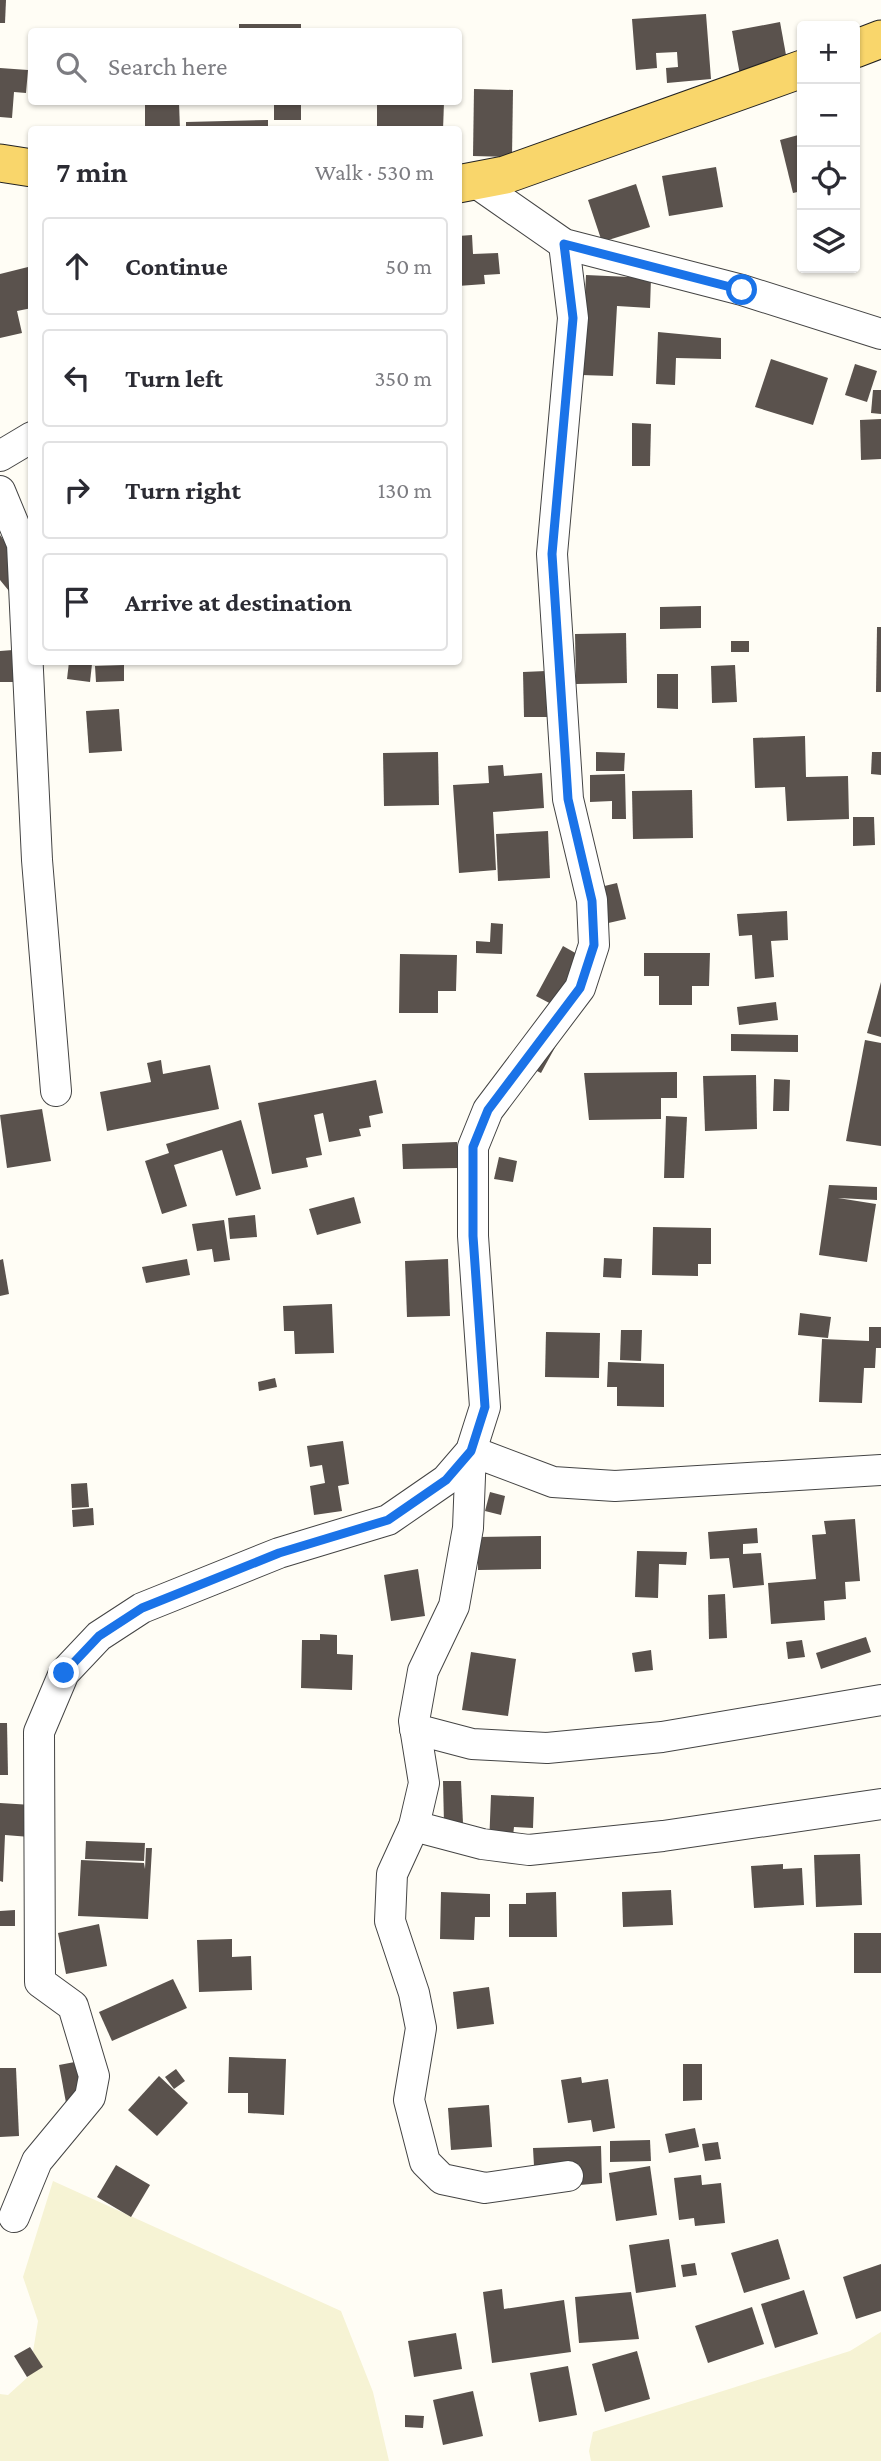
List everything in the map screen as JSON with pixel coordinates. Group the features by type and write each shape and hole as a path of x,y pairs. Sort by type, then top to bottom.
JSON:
{"main road":[{"path":"860,47 881,39"},
{"path":"467,183 537,164 797,71"},
{"path":"0,163 28,167"}],"street":[{"path":"467,183 564,244 742,290 881,334"},
{"path":"564,244 573,318 552,554 568,799 592,901 594,945 580,988 488,1110 473,1147 473,1236 485,1407 471,1451 468,1528 454,1606 423,1671 415,1729 425,1783 414,1826 392,1874 390,1921 414,1993 421,2028 409,2100 425,2162 442,2179 485,2188 568,2176"},
{"path":"0,456 28,438"},
{"path":"0,491 22,544 37,860 56,1091"},
{"path":"471,1451 553,1482 615,1486 881,1470"},
{"path":"15,2217 37,2161 90,2097 94,2076 73,2006 40,1982 39,1732 64,1673 99,1636 142,1608 279,1553 388,1520 446,1480 471,1451"},
{"path":"415,1729 472,1744 547,1748 662,1737 881,1700"},
{"path":"414,1826 482,1844 529,1850 663,1836 881,1804"}],"shaded area":[{"path":"53,2181 341,2311 373,2392 389,2461 0,2461 0,2394 8,2395 29,2376 38,2321 23,2277"},
{"path":"881,2332 881,2461 591,2461 589,2451 593,2432 850,2351"}],"building":[{"path":"0,0 6,0 5,23 0,23"},
{"path":"706,14 711,79 667,83 666,68 678,67 677,52 656,53 657,68 636,70 632,19"},
{"path":"780,22 788,66 740,75 732,31"},
{"path":"239,24 301,24 301,28 239,28"},
{"path":"0,68 28,70 26,93 14,92 12,118 0,117"},
{"path":"474,89 513,90 512,157 473,156"},
{"path":"145,105 179,105 180,126 145,126"},
{"path":"274,105 301,105 301,120 274,120"},
{"path":"377,105 444,105 443,126 377,126"},
{"path":"268,120 268,126 186,126 186,122"},
{"path":"797,135 797,192 793,193 780,140"},
{"path":"716,167 723,207 669,216 662,176"},
{"path":"636,184 650,227 602,242 588,200"},
{"path":"472,235 473,254 498,253 500,274 484,275 485,284 462,286 462,236"},
{"path":"28,267 28,309 17,311 22,333 0,338 0,274"},
{"path":"586,275 651,278 650,308 617,306 613,376 581,375"},
{"path":"658,332 721,338 721,359 676,358 675,385 656,384"},
{"path":"771,359 828,378 813,425 755,407"},
{"path":"855,364 877,371 867,402 845,395"},
{"path":"873,390 881,390 881,414 871,413"},
{"path":"881,419 881,459 861,460 860,420"},
{"path":"632,423 651,424 650,466 632,466"},
{"path":"0,535 15,555 7,561 22,581 9,591 0,580"},
{"path":"701,606 701,628 660,629 660,607"},
{"path":"877,627 881,627 881,692 876,692"},
{"path":"626,633 627,683 576,684 575,634"},
{"path":"731,641 749,641 749,652 731,652"},
{"path":"13,650 13,682 0,682 0,651"},
{"path":"69,665 92,665 90,682 67,679"},
{"path":"124,665 124,681 96,682 95,666"},
{"path":"735,665 737,702 712,703 711,666"},
{"path":"546,671 547,717 524,717 523,672"},
{"path":"657,674 678,674 678,709 657,708"},
{"path":"119,709 122,751 89,753 86,711"},
{"path":"805,736 806,777 848,776 849,819 787,821 785,787 755,788 753,738"},
{"path":"438,752 439,805 384,806 383,753"},
{"path":"596,752 625,753 624,771 596,771"},
{"path":"872,752 881,752 881,775 871,774"},
{"path":"503,765 504,776 542,773 544,808 493,812 496,870 459,873 453,785 489,783 488,766"},
{"path":"625,774 626,819 612,819 612,801 590,802 590,775"},
{"path":"692,790 693,838 633,839 632,791"},
{"path":"853,817 874,817 875,845 853,846"},
{"path":"548,831 550,878 498,881 496,834"},
{"path":"617,883 626,919 604,924 596,888"},
{"path":"787,911 788,940 771,941 774,977 755,979 752,935 739,936 737,914"},
{"path":"491,923 503,924 502,954 476,953 476,941 490,942"},
{"path":"563,946 586,959 569,1022 541,1073 523,1064 555,1006 536,996"},
{"path":"644,953 710,953 709,986 692,986 692,1005 659,1005 659,976 644,976"},
{"path":"400,954 457,955 456,991 438,991 438,1013 399,1013"},
{"path":"881,982 881,1037 867,1033"},
{"path":"776,1002 778,1020 739,1025 737,1007"},
{"path":"731,1034 798,1035 798,1052 731,1051"},
{"path":"865,1040 881,1043 881,1146 846,1141"},
{"path":"161,1060 163,1074 210,1065 219,1109 107,1131 100,1092 151,1082 147,1063"},
{"path":"677,1072 677,1098 661,1098 661,1119 589,1120 584,1073"},
{"path":"756,1075 757,1129 705,1131 703,1076"},
{"path":"774,1079 790,1080 789,1111 773,1111"},
{"path":"376,1080 383,1113 369,1116 371,1127 359,1129 361,1136 329,1142 323,1113 314,1115 322,1155 306,1158 308,1167 272,1174 258,1103"},
{"path":"42,1109 51,1161 7,1168 0,1115"},
{"path":"666,1116 687,1117 684,1178 664,1178"},
{"path":"241,1120 261,1189 236,1196 222,1150 174,1165 187,1206 162,1214 145,1161 169,1153 166,1144"},
{"path":"457,1142 458,1168 403,1169 402,1144"},
{"path":"499,1157 517,1161 513,1182 494,1179"},
{"path":"829,1185 877,1187 877,1200 838,1198 876,1204 867,1262 819,1255"},
{"path":"354,1197 361,1223 317,1235 309,1209"},
{"path":"255,1215 257,1237 230,1239 228,1218"},
{"path":"224,1220 230,1260 214,1262 212,1249 197,1251 192,1224"},
{"path":"653,1227 711,1228 711,1264 698,1264 698,1276 652,1275"},
{"path":"604,1258 622,1259 621,1278 603,1277"},
{"path":"3,1259 9,1294 0,1296 0,1260"},
{"path":"187,1259 190,1275 146,1283 142,1267"},
{"path":"448,1259 450,1316 407,1317 405,1261"},
{"path":"332,1304 334,1353 295,1354 294,1331 284,1331 283,1306"},
{"path":"800,1313 831,1317 828,1338 798,1335"},
{"path":"869,1327 881,1327 881,1348 876,1348 875,1368 864,1368 862,1403 819,1402 822,1339 869,1341"},
{"path":"621,1330 642,1330 641,1361 620,1360"},
{"path":"546,1332 600,1333 599,1378 545,1377"},
{"path":"608,1362 664,1364 664,1407 617,1406 617,1387 607,1387"},
{"path":"275,1378 277,1387 259,1391 258,1382"},
{"path":"343,1441 349,1484 338,1486 342,1511 314,1515 310,1486 325,1483 322,1465 310,1467 307,1446"},
{"path":"87,1483 89,1507 72,1508 71,1484"},
{"path":"490,1492 505,1496 501,1515 485,1511"},
{"path":"93,1508 94,1525 73,1527 72,1510"},
{"path":"855,1519 860,1581 845,1582 846,1599 824,1601 825,1620 771,1624 768,1583 816,1579 812,1535 826,1534 824,1521"},
{"path":"757,1528 758,1543 743,1544 743,1554 761,1553 764,1585 733,1588 729,1558 710,1559 708,1532"},
{"path":"541,1536 541,1569 478,1570 478,1537"},
{"path":"637,1551 687,1552 686,1565 659,1564 658,1598 635,1597"},
{"path":"418,1569 425,1616 391,1621 384,1575"},
{"path":"725,1594 727,1638 709,1639 708,1595"},
{"path":"320,1634 337,1635 337,1654 353,1655 352,1690 301,1688 302,1640 320,1640"},
{"path":"866,1637 871,1652 821,1669 816,1653"},
{"path":"802,1640 805,1657 788,1659 786,1642"},
{"path":"651,1650 653,1670 635,1672 632,1653"},
{"path":"471,1652 516,1659 508,1716 462,1710"},
{"path":"0,1723 7,1723 8,1775 0,1775"},
{"path":"443,1781 461,1781 463,1823 444,1824"},
{"path":"491,1795 534,1797 533,1828 514,1827 513,1836 489,1845"},
{"path":"0,1803 32,1805 30,1837 5,1835 3,1882 0,1881"},
{"path":"86,1841 145,1843 144,1861 85,1859"},
{"path":"146,1848 152,1848 148,1919 78,1916 81,1860 144,1863 145,1869"},
{"path":"860,1854 862,1905 816,1907 814,1855"},
{"path":"783,1864 783,1869 802,1868 804,1905 754,1908 751,1866"},
{"path":"671,1890 673,1925 623,1927 622,1892"},
{"path":"441,1892 490,1894 490,1917 475,1917 474,1940 440,1939"},
{"path":"556,1892 557,1937 509,1937 509,1904 526,1904 526,1893"},
{"path":"15,1910 15,1926 0,1926 0,1911"},
{"path":"99,1924 107,1966 66,1974 58,1933"},
{"path":"854,1933 881,1933 881,1973 854,1973"},
{"path":"232,1939 232,1957 251,1956 252,1990 199,1992 197,1940"},
{"path":"173,1979 187,2008 112,2041 99,2012"},
{"path":"489,1987 494,2024 457,2029 453,1992"},
{"path":"229,2057 286,2059 284,2115 248,2113 248,2093 228,2093"},
{"path":"80,2061 89,2104 67,2108 59,2065"},
{"path":"683,2064 702,2064 702,2100 683,2101"},
{"path":"0,2068 16,2068 19,2136 0,2137"},
{"path":"176,2069 185,2081 174,2089 165,2077"},
{"path":"159,2076 188,2103 157,2136 128,2110"},
{"path":"581,2077 582,2083 608,2079 615,2128 593,2132 591,2120 568,2123 561,2080"},
{"path":"489,2105 492,2147 451,2150 448,2108"},
{"path":"695,2128 699,2147 669,2153 665,2134"},
{"path":"650,2140 651,2161 610,2162 610,2141"},
{"path":"718,2142 721,2159 705,2161 702,2144"},
{"path":"601,2146 602,2183 580,2185 579,2164 534,2166 533,2148"},
{"path":"116,2165 150,2185 131,2217 97,2197"},
{"path":"650,2166 657,2215 616,2221 609,2173"},
{"path":"701,2175 702,2185 721,2183 725,2223 695,2226 694,2218 679,2220 674,2178"},
{"path":"669,2239 676,2287 636,2293 629,2245"},
{"path":"778,2239 790,2279 744,2293 731,2253"},
{"path":"695,2263 697,2275 683,2277 681,2265"},
{"path":"881,2264 881,2311 856,2319 843,2277"},
{"path":"502,2289 504,2309 564,2300 571,2352 492,2363 483,2292"},
{"path":"804,2290 818,2334 775,2348 761,2304"},
{"path":"631,2292 639,2339 579,2343 575,2297"},
{"path":"752,2307 764,2344 708,2363 695,2326"},
{"path":"456,2333 462,2369 414,2377 408,2341"},
{"path":"30,2347 43,2367 27,2377 14,2356"},
{"path":"637,2351 650,2399 605,2412 592,2364"},
{"path":"568,2366 577,2415 539,2422 530,2373"},
{"path":"473,2391 483,2436 443,2445 433,2400"},
{"path":"405,2415 424,2416 423,2428 405,2427"}],"route":[{"path":"64,1673 99,1636 142,1608 279,1553 388,1520 446,1480 471,1451 485,1407 473,1236 473,1147 488,1110 580,988 594,945 592,901 568,799 552,554 573,318 564,244 742,290"}]}
